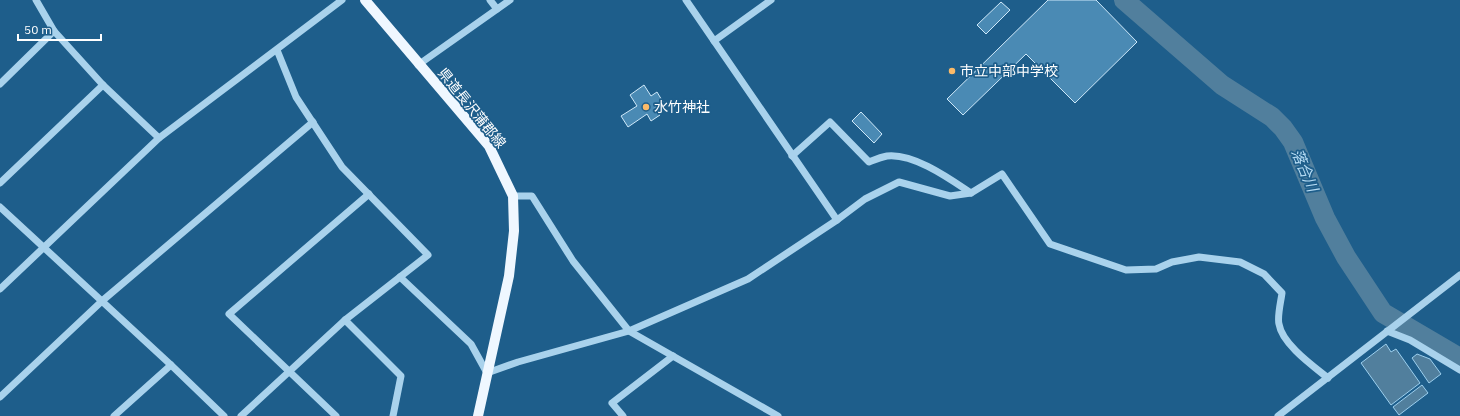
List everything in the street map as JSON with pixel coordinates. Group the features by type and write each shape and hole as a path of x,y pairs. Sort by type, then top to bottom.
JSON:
{"main road":[{"name":"県道長沢蒲郡線","path":"365,0 489,146 513,196 514,231 509,276 478,416"}],"street":[{"path":"36,0 54,31 103,85 159,138"},
{"path":"0,289 159,138 342,0"},
{"path":"490,0 497,9"},
{"path":"418,64 510,0"},
{"path":"686,0 837,220"},
{"path":"714,42 771,0"},
{"path":"0,84 54,31"},
{"path":"241,416 345,320 428,255 342,167 296,98 276,50"},
{"path":"0,183 103,85"},
{"path":"0,397 102,301 312,122"},
{"path":"792,156 830,122 869,162 887,156 902,157 941,173 971,193"},
{"path":"400,277 471,344 487,373 518,362 629,331 748,279 837,220 864,198 900,182 950,196 971,193 1002,174 1050,244 1126,270 1156,269 1172,262 1199,257 1240,262 1264,274 1282,293 1278,324 1284,336 1297,352 1328,378"},
{"path":"336,416 229,314 369,194"},
{"path":"513,196 532,196 573,261 629,331 778,416"},
{"path":"0,207 224,416"},
{"path":"1278,416 1460,275"},
{"path":"345,320 401,376 393,416"},
{"path":"1389,329 1460,370"},
{"path":"623,416 612,403 673,356"},
{"path":"114,416 171,365"}],"water":[{"path":"1386,344 1391,352 1396,349 1420,383 1391,405 1361,363"},
{"path":"1417,354 1430,359 1441,374 1429,383 1412,358"},
{"path":"1422,385 1428,393 1399,415 1393,407"}],"building":[{"path":"1048,0 1096,0 1137,42 1075,103 1026,54 963,115 947,99"},
{"path":"1001,2 1010,10 986,34 977,25"},
{"name":"水竹神社","path":"644,85 651,96 657,92 663,102 655,107 660,115 651,121 647,114 628,127 621,116 637,106 630,95"},
{"path":"861,112 882,134 874,143 852,121"}],"waterway":[{"name":"落合川","path":"1124,0 1222,85 1272,117 1283,128 1293,142 1325,218 1346,257 1383,313 1460,358"}],"place":[{"name":"市立中部中学校","path":"952,71"},
{"name":"水竹神社","path":"646,107"}]}
